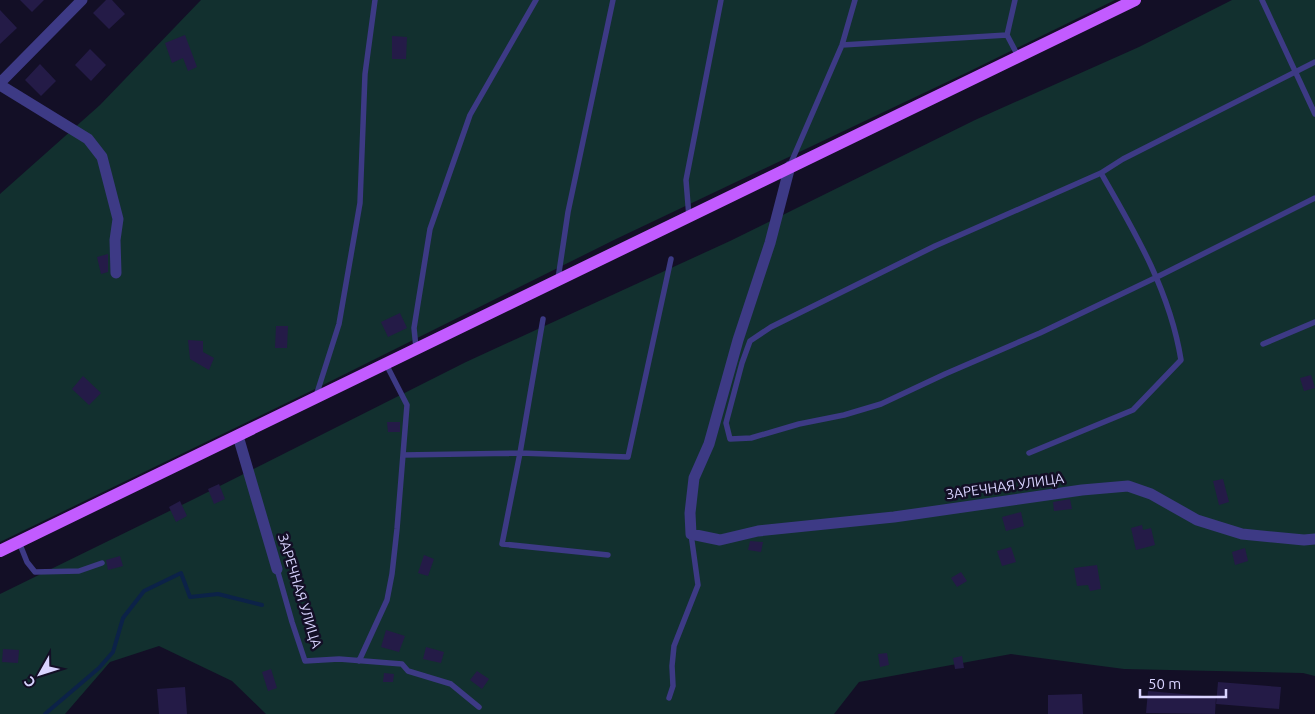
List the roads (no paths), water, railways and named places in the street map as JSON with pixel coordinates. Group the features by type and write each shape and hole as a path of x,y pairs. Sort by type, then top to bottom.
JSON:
{"main road":[{"path":"0,551 1135,0"}],"street":[{"path":"82,0 0,84 88,139 102,157 118,219 116,273"},
{"path":"691,534 690,513 694,478 709,444 738,340 770,243 790,166"},
{"name":"ЗАРЕЧНАЯ УЛИЦА","path":"238,436 277,569"},
{"name":"ЗАРЕЧНАЯ УЛИЦА","path":"691,534 720,540 758,531 894,517 1082,490 1128,486 1150,494 1197,520 1242,534 1304,540 1315,539"}],"lane":[{"path":"315,398 339,324 360,203 365,74 375,0"},
{"path":"416,348 414,328 430,229 457,150 470,115 536,0"},
{"path":"558,281 568,212 614,0"},
{"path":"689,217 686,180 720,0"},
{"path":"790,166 842,45 855,0"},
{"path":"1015,0 1007,35 1018,56"},
{"path":"1262,0 1315,114"},
{"path":"842,45 1007,35"},
{"path":"1315,62 1123,159 1101,173 935,246 771,327 750,341 726,423 730,439 751,438 881,404 1157,278 1315,198"},
{"path":"1029,453 1133,410 1181,360 1177,334 1157,278 1138,236 1101,173"},
{"path":"403,455 520,453 628,457 672,259"},
{"path":"543,320 502,544 608,554"},
{"path":"1263,344 1315,322"},
{"path":"359,661 387,600 397,529 408,405 386,364"},
{"path":"669,698 673,686 674,646 698,585 691,534"},
{"path":"19,542 27,562 35,572 79,571 102,563"},
{"name":"ЗАРЕЧНАЯ УЛИЦА","path":"277,569 305,661 315,659 402,664 408,671 451,684 479,707"}],"waterway":[{"path":"45,714 99,668 113,652 123,618 144,591 181,573 190,597 218,594 262,605"}]}
